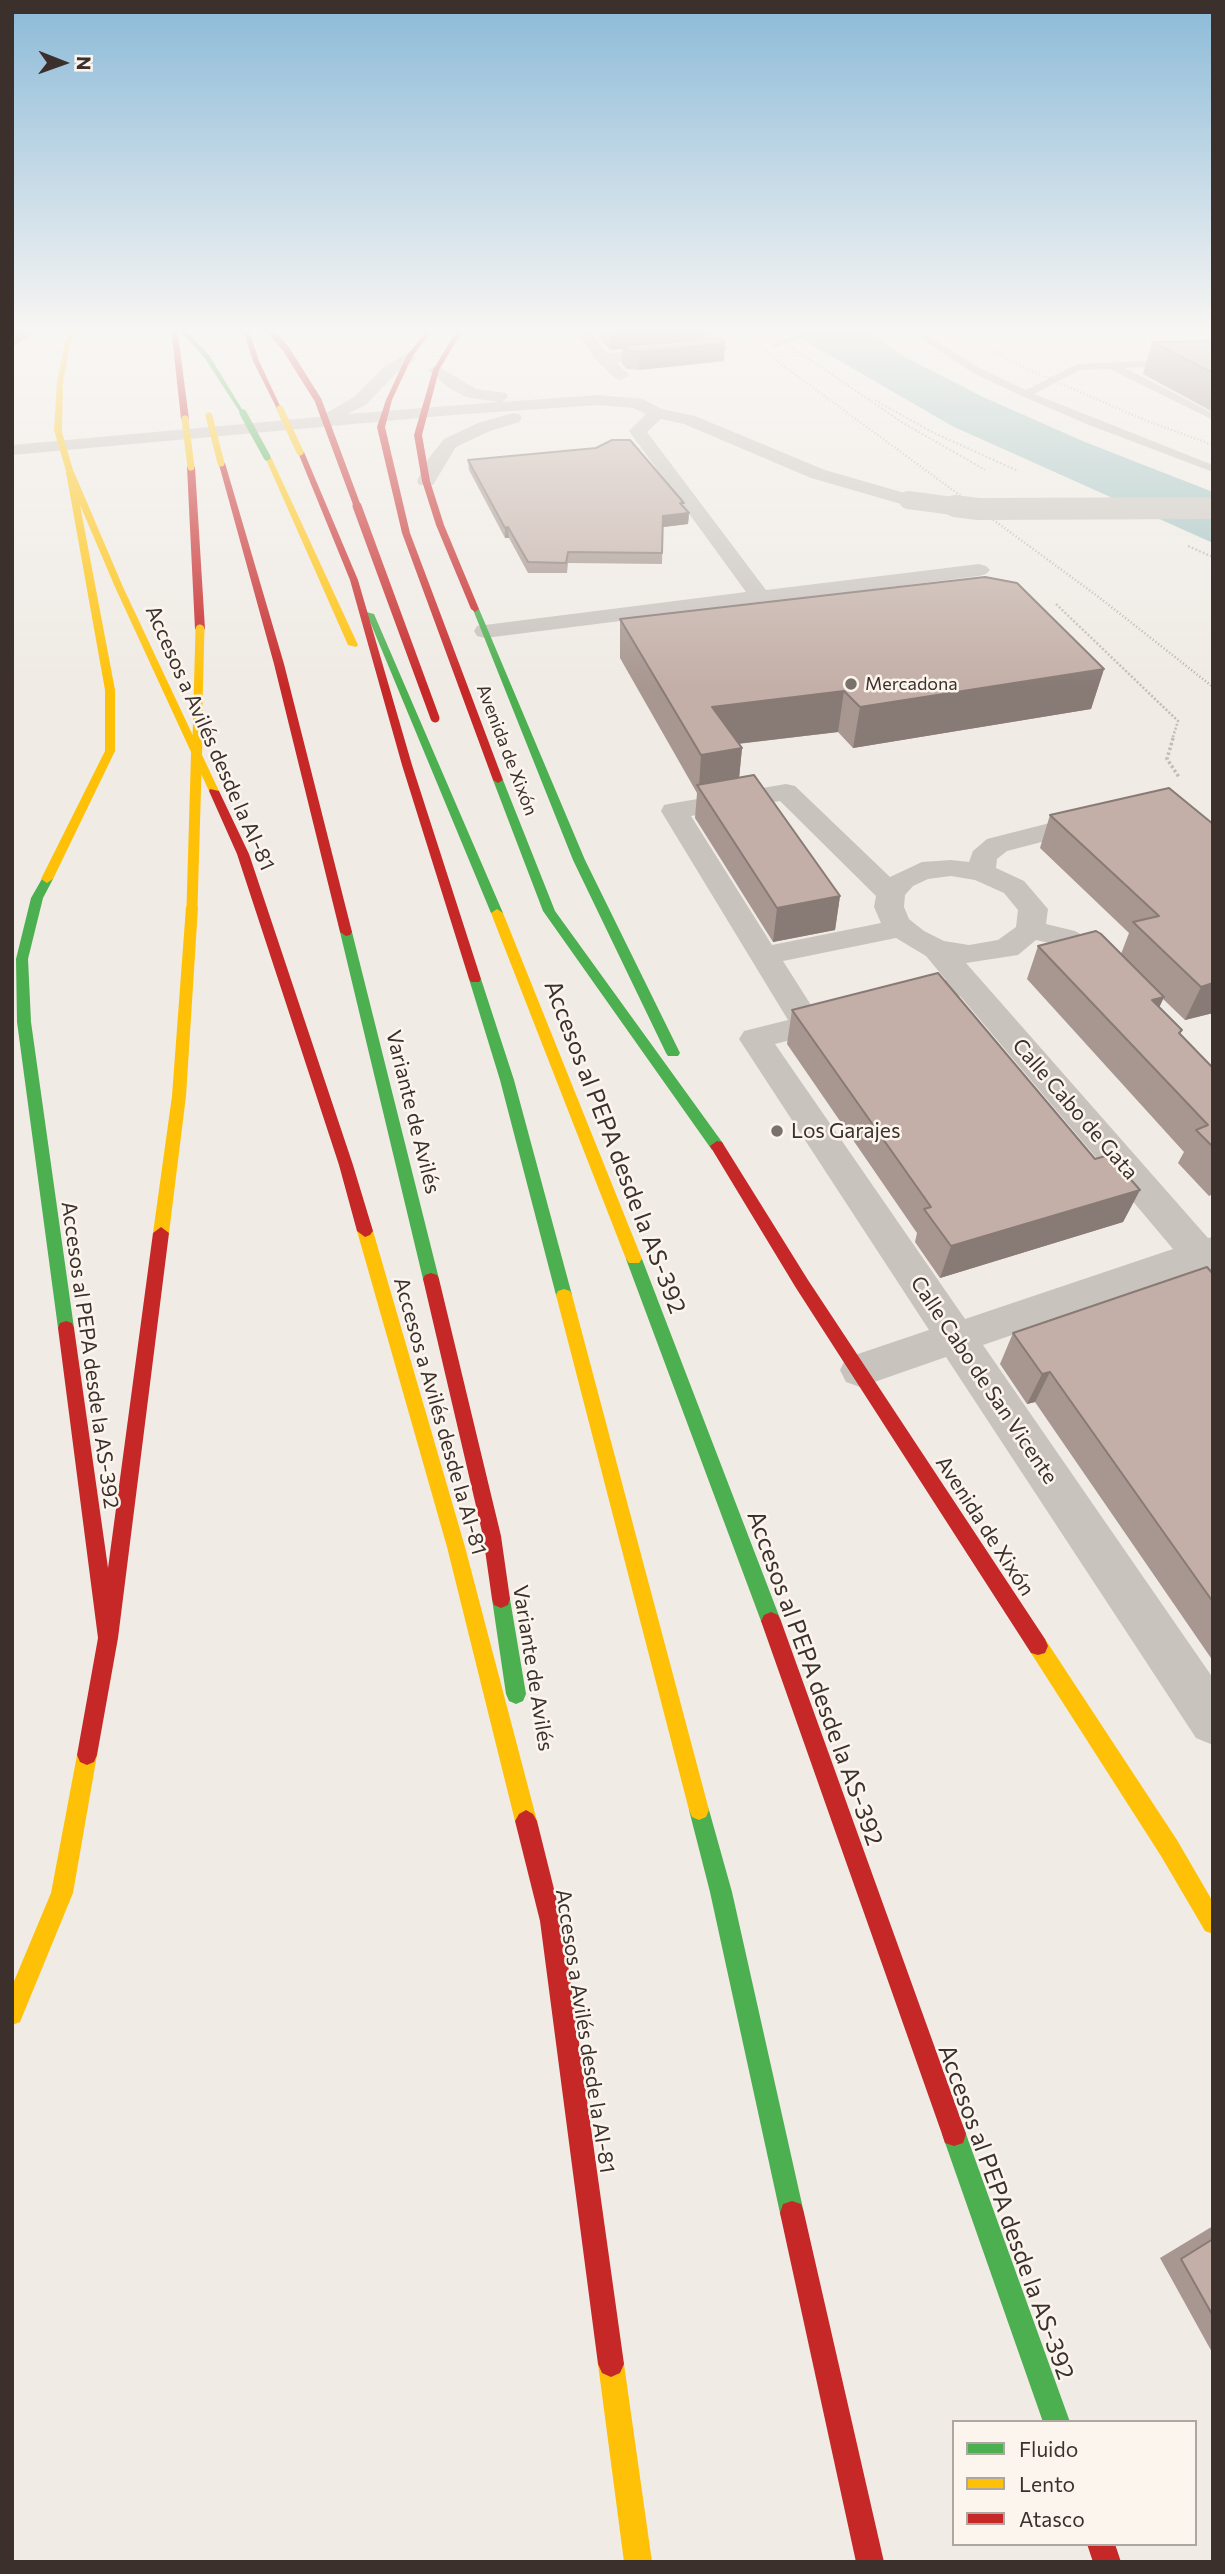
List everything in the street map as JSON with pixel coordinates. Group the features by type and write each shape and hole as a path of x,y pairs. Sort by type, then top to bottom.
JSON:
{"main road":[{"name":"Accesos a Avilés desde la AI-81","path":"63,447 70,472 119,587 243,854 338,1139 456,1547 551,1921 638,2562"},
{"name":"Accesos al PEPA desde la AS-392","path":"12,2014 62,1893 108,1638 179,1096 192,907 200,629 189,447"},
{"name":"Variante de Avilés","path":"217,447 279,664 400,1142 492,1536 519,1714"},
{"path":"262,447 407,765"},
{"path":"298,447 354,580 407,765 507,1080 721,1892 870,2562"},
{"path":"335,447 437,725"},
{"name":"Avenida de Xixón","path":"388,447 406,533 415,559 549,911 721,1152 1169,1848 1213,1923"},
{"name":"Avenida de Xixón","path":"420,447 426,481 440,526 579,860 721,1152"},
{"name":"Accesos al PEPA desde la AS-392","path":"70,472 110,690 110,751 37,898 22,959 24,1021 108,1638"},
{"name":"Accesos al PEPA desde la AS-392","path":"354,580 515,956 673,1357 1056,2420"},
{"name":"Accesos al PEPA desde la AS-392","path":"448,758 515,956"},
{"name":"Variante de Avilés","path":"523,1742 551,1921"}],"street":[{"path":"12,450 44,447"},
{"path":"12,461 144,447"},
{"path":"426,481 447,447"},
{"path":"650,447 761,598"},
{"path":"754,447 818,474 908,500 978,509 1213,508"},
{"path":"485,631 979,570"},
{"path":"891,894 786,792 674,811 808,1026 968,984"},
{"path":"982,872 983,858 997,845 1126,813"},
{"path":"951,867 982,872 1014,887 1033,909 1031,930 1007,948 969,954 937,948 914,938 896,923 889,907 891,894 903,880 922,871 951,867"},
{"path":"763,956 902,928"},
{"path":"1031,930 1064,937 1101,959 1129,988"},
{"name":"Calle Cabo de Gata","path":"937,948 1208,1259"},
{"name":"Calle Cabo de San Vicente","path":"808,1026 755,1039 1213,1721"},
{"path":"860,1370 1208,1259"}],"lane":[{"path":"1155,447 1213,469"}],"path":[{"path":"946,447 987,471"},
{"path":"965,447 1027,476"},
{"path":"1056,604 1178,721 1167,759 1179,776"}],"water":[{"path":"999,447 1098,447 1213,492 1213,543"}],"building":[{"path":"636,447 684,503 680,503 689,513 663,516 662,553 568,552 566,563 528,562 508,527 505,528 468,460 596,448"},
{"path":"985,577 1017,583 1104,669 860,707 844,691 712,707 742,748 701,755 620,619"},
{"path":"754,775 840,896 777,908 697,785"},
{"path":"1169,788 1213,824 1213,983 1201,987 1133,922 1159,916 1050,815"},
{"path":"1096,931 1164,997 1152,1000 1182,1030 1179,1033 1213,1068 1213,1147 1196,1130 1208,1125 1038,946"},
{"path":"938,973 1095,1159 1109,1155 1140,1190 951,1246 924,1209 931,1207 792,1010"},
{"path":"1207,1267 1213,1274 1213,1602 1050,1372 1042,1374 1013,1333"},
{"path":"1213,2239 1213,2316 1181,2259"}],"railway":[{"path":"894,447 1100,598 1213,687"}],"traffic: fast":[{"path":"262,447 267,457"},
{"path":"475,609 579,860 673,1053"},
{"path":"369,614 497,913"},
{"path":"498,780 549,911 717,1146"},
{"path":"47,879 37,898 22,959 24,1022 66,1328"},
{"path":"346,932 431,1279"},
{"path":"475,979 507,1080 564,1295"},
{"path":"634,1259 771,1621"},
{"path":"501,1599 516,1694"},
{"path":"699,1810 721,1892 792,2213"},
{"path":"954,2134 1056,2420"}],"traffic: slow":[{"path":"63,447 70,472"},
{"path":"189,447 191,467"},
{"path":"217,447 221,463"},
{"path":"298,447 300,452"},
{"path":"267,457 353,645"},
{"path":"47,879 110,751 110,690 70,472"},
{"path":"70,472 119,587 214,791"},
{"path":"192,907 200,629"},
{"path":"161,1233 179,1096 192,907"},
{"path":"497,913 634,1259"},
{"path":"365,1231 456,1547 526,1821"},
{"path":"564,1295 699,1810"},
{"path":"1038,1646 1169,1848 1213,1923"},
{"path":"12,2014 62,1893 87,1755"},
{"path":"611,2364 638,2562"}],"traffic: jam":[{"path":"335,447 435,718"},
{"path":"386,447 406,533 498,780"},
{"path":"420,447 426,481 440,525 475,609"},
{"path":"300,452 354,580 407,765 475,979"},
{"path":"221,463 279,664 346,932"},
{"path":"191,467 200,629"},
{"path":"214,791 243,854 346,1165 365,1231"},
{"path":"717,1146 802,1284 1038,1646"},
{"path":"87,1755 108,1638 161,1233"},
{"path":"431,1279 492,1536 501,1599"},
{"path":"66,1328 108,1638"},
{"path":"771,1621 954,2134"},
{"path":"526,1821 551,1921 611,2364"},
{"path":"792,2213 870,2562"},
{"path":"1102,2546 1107,2562"}],"place":[{"name":"Mercadona","path":"851,684"},
{"name":"Los Garajes","path":"777,1131"}]}
